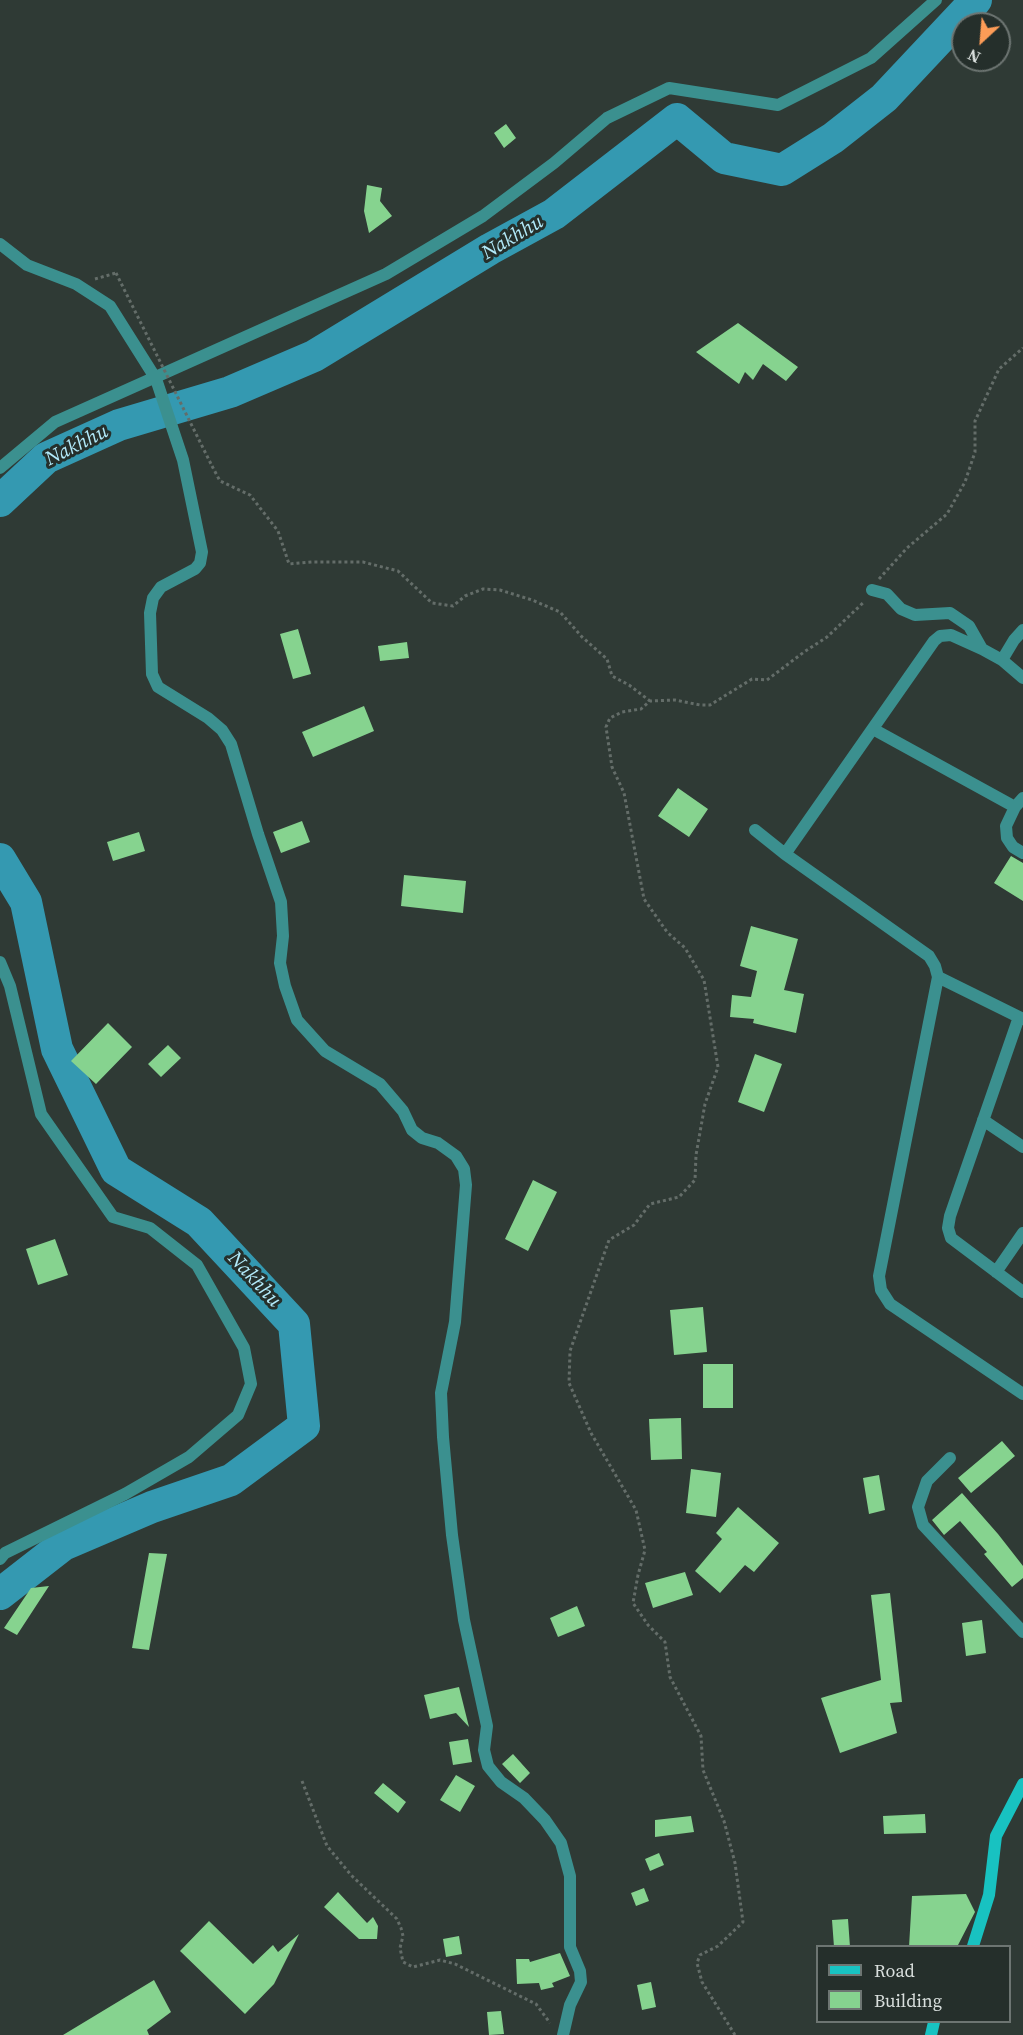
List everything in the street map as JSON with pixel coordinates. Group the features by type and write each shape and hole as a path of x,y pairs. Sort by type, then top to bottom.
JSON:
{"main road":[{"path":"974,1945 989,1895 996,1836 1023,1784"}],"street":[{"path":"0,468 56,422 158,384 386,274 483,216 554,163 607,118 669,88 778,105 871,58 936,0"},
{"path":"0,244 27,265 76,284 110,306 158,384 183,460 202,552 200,563 195,569 161,587 153,598 150,613 152,674 158,687 208,718 222,730 231,744 281,902 283,936 280,963 297,1020 325,1051 380,1084 403,1111 412,1130 422,1138 438,1143 456,1156 464,1169 466,1185 455,1322 441,1393 452,1535 464,1620 487,1726 484,1750 488,1766 501,1782 524,1798 545,1820 561,1844 570,1876 570,1947 580,1971 581,1982 570,2005 564,2035"},
{"path":"872,590 887,594 901,609 915,615 950,613 969,626 982,649"},
{"path":"1002,660 1023,630"},
{"path":"784,854 934,641 940,636 951,635 982,649 1002,660 1023,678"},
{"path":"873,729 1019,802 1006,826 1007,838 1013,847 1023,853"},
{"path":"755,830 784,854 929,956 935,966 938,977 879,1276 881,1290 890,1304 1023,1394"},
{"path":"0,962 10,986 41,1114 113,1217 150,1228 197,1265 244,1348 251,1384 238,1415 189,1457 125,1494 5,1553 0,1558"},
{"path":"938,977 1021,1018 983,1120 948,1228 951,1238 1023,1292"},
{"path":"983,1120 1023,1147"},
{"path":"996,1272 1023,1233"},
{"path":"950,1458 927,1481 918,1507 923,1525 1023,1632"}],"path":[{"path":"116,273 220,481 250,495 278,531 289,564 363,562 398,571 432,603 453,606 465,596 483,589 501,590 532,600 560,612 582,637 607,659 612,676 629,685 650,701"},
{"path":"735,2035 702,1982 697,1963 700,1955 718,1946 742,1922 735,1863 724,1821 703,1770 701,1737 670,1677 665,1642 648,1625 633,1603 645,1550 636,1510 591,1433 569,1383 570,1351 609,1240 634,1225 650,1204 679,1197 695,1180 696,1155 705,1104 718,1066 704,980 686,948 667,932 644,899 624,793 612,767 606,728 610,718 622,712 641,709 650,701 675,700 710,705 752,679 767,680 827,637 865,600 880,577 907,548 947,514 965,482 975,452 975,421 999,369 1023,348"},
{"path":"302,1781 327,1846 351,1875 397,1919 403,1936 400,1948 404,1962 413,1966 440,1960 455,1965 536,2004 552,2028"}],"building":[{"path":"506,124 516,138 504,148 494,133"},
{"path":"367,185 382,188 380,201 392,216 369,233 364,211"},
{"path":"738,323 798,367 786,381 763,364 753,380 745,372 739,384 696,352"},
{"path":"298,629 311,674 293,679 280,634"},
{"path":"407,642 409,658 380,661 378,646"},
{"path":"364,706 374,731 313,757 302,732"},
{"path":"678,788 708,809 689,837 658,816"},
{"path":"302,821 310,842 281,853 273,832"},
{"path":"139,832 145,851 113,861 107,842"},
{"path":"1011,856 1023,863 1023,901 994,883"},
{"path":"404,875 466,881 463,913 401,906"},
{"path":"751,926 798,939 784,990 804,994 796,1033 753,1023 754,1019 730,1017 732,995 751,997 757,971 740,966"},
{"path":"108,1023 132,1047 96,1084 71,1061"},
{"path":"168,1045 181,1058 161,1077 148,1064"},
{"path":"755,1054 782,1064 764,1112 738,1102"},
{"path":"533,1180 557,1192 528,1251 505,1239"},
{"path":"55,1239 68,1275 38,1285 26,1249"},
{"path":"703,1307 707,1352 674,1355 670,1310"},
{"path":"703,1364 733,1364 733,1408 703,1408"},
{"path":"681,1418 682,1459 651,1460 649,1419"},
{"path":"1002,1441 1015,1456 971,1493 958,1478"},
{"path":"691,1469 721,1473 716,1517 686,1513"},
{"path":"879,1475 885,1510 869,1514 863,1478"},
{"path":"962,1493 1023,1566 1023,1578 1012,1587 984,1554 987,1552 960,1521 944,1535 932,1520"},
{"path":"738,1507 779,1543 754,1572 745,1565 720,1593 695,1571 722,1539 716,1533"},
{"path":"149,1553 167,1554 149,1650 132,1648"},
{"path":"685,1572 693,1595 653,1608 645,1583"},
{"path":"49,1586 17,1635 4,1628 31,1588"},
{"path":"890,1593 902,1702 890,1703 897,1733 840,1753 821,1698 881,1680 871,1595"},
{"path":"577,1606 585,1626 558,1637 550,1618"},
{"path":"982,1620 986,1653 966,1656 962,1623"},
{"path":"459,1687 469,1727 456,1713 430,1719 424,1695"},
{"path":"468,1739 472,1762 453,1765 449,1742"},
{"path":"513,1754 530,1773 520,1783 502,1764"},
{"path":"456,1775 475,1786 460,1812 440,1800"},
{"path":"383,1783 406,1802 398,1813 374,1793"},
{"path":"925,1814 926,1833 884,1834 883,1816"},
{"path":"691,1816 694,1832 655,1837 655,1820"},
{"path":"659,1853 664,1865 650,1871 645,1859"},
{"path":"644,1888 649,1901 636,1906 631,1893"},
{"path":"338,1892 367,1923 373,1917 378,1926 377,1939 359,1939 324,1907"},
{"path":"966,1894 975,1912 958,1945 909,1945 912,1896"},
{"path":"848,1919 850,1945 834,1945 832,1920"},
{"path":"209,1921 253,1964 273,1945 278,1952 299,1934 274,1984 245,2014 180,1951"},
{"path":"459,1936 462,1954 446,1957 443,1939"},
{"path":"560,1953 570,1976 552,1983 554,1987 541,1990 539,1983 517,1984 516,1959 529,1959 530,1962"},
{"path":"154,1980 171,2012 147,2030 149,2035 63,2035"},
{"path":"651,1982 656,2007 642,2010 637,1985"},
{"path":"501,2011 504,2034 489,2035 487,2012"}],"waterway":[{"name":"Nakhhu","path":"0,501 46,458 119,425 230,392 314,356 490,249 554,214 677,119 724,158 782,170 833,138 884,98 976,0"},
{"name":"Nakhhu","path":"0,859 26,902 57,1049 116,1170 199,1222 294,1324 304,1426 231,1480 152,1507 63,1545 0,1594"}]}
